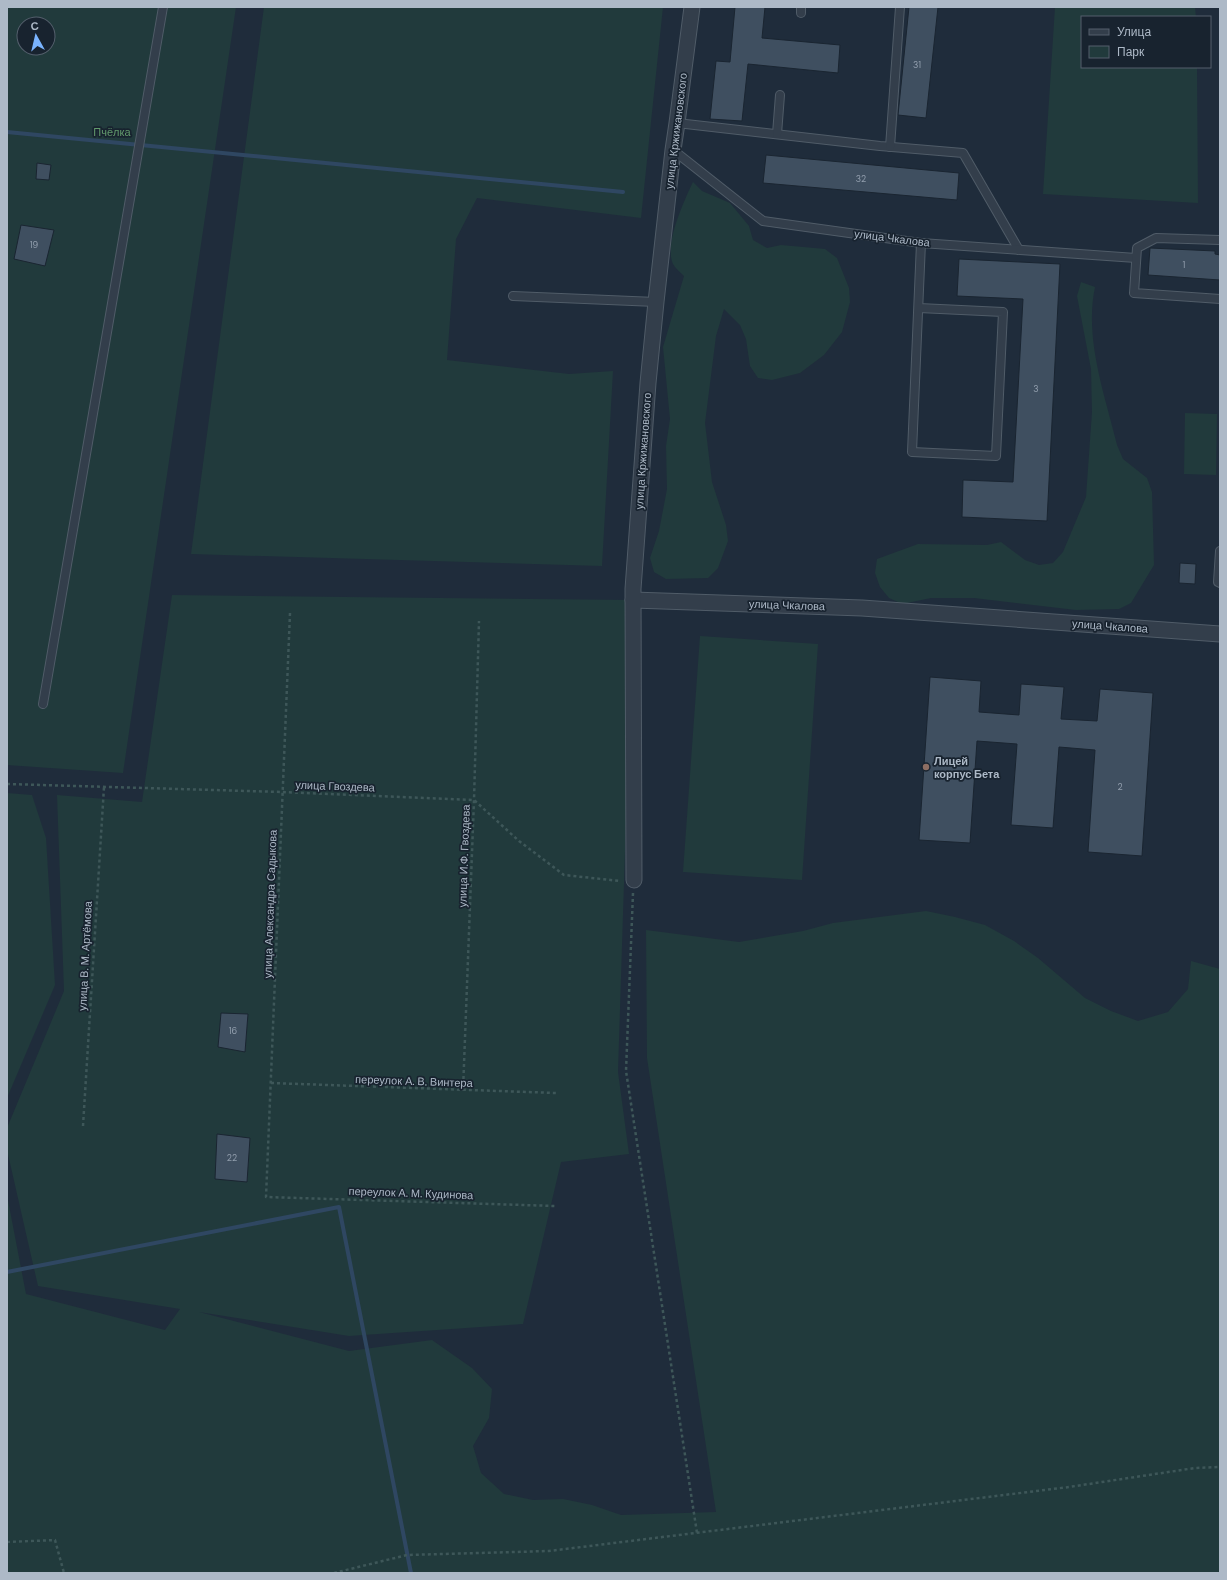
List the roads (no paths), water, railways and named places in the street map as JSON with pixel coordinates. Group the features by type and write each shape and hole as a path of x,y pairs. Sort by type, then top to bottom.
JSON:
{"street":[{"name":"улица Кржижановского","path":"633,600 648,383 656,302 672,150 677,123 692,7"},
{"name":"улица Чкалова","path":"633,600 862,608 1220,634"},
{"path":"633,600 634,880"}],"lane":[{"path":"43,704 163,7"},
{"path":"890,147 900,7"},
{"path":"777,134 780,95"},
{"path":"677,123 890,147 963,153 1019,250"},
{"name":"улица Чкалова","path":"672,150 763,221 922,243 1136,258"},
{"path":"1220,240 1156,238 1136,248 1134,293 1220,299"},
{"path":"919,308 1003,312 996,456 912,452 922,243"},
{"path":"513,296 656,302"},
{"path":"1220,551 1218,582 1220,583"}],"waterway":[{"path":"7,132 623,192"},
{"path":"7,1272 339,1207 411,1573"}],"place":[{"name":"Лицей корпус Бета","path":"926,767"}],"park label":[{"name":"Пчёлка","path":"112,132"}]}
